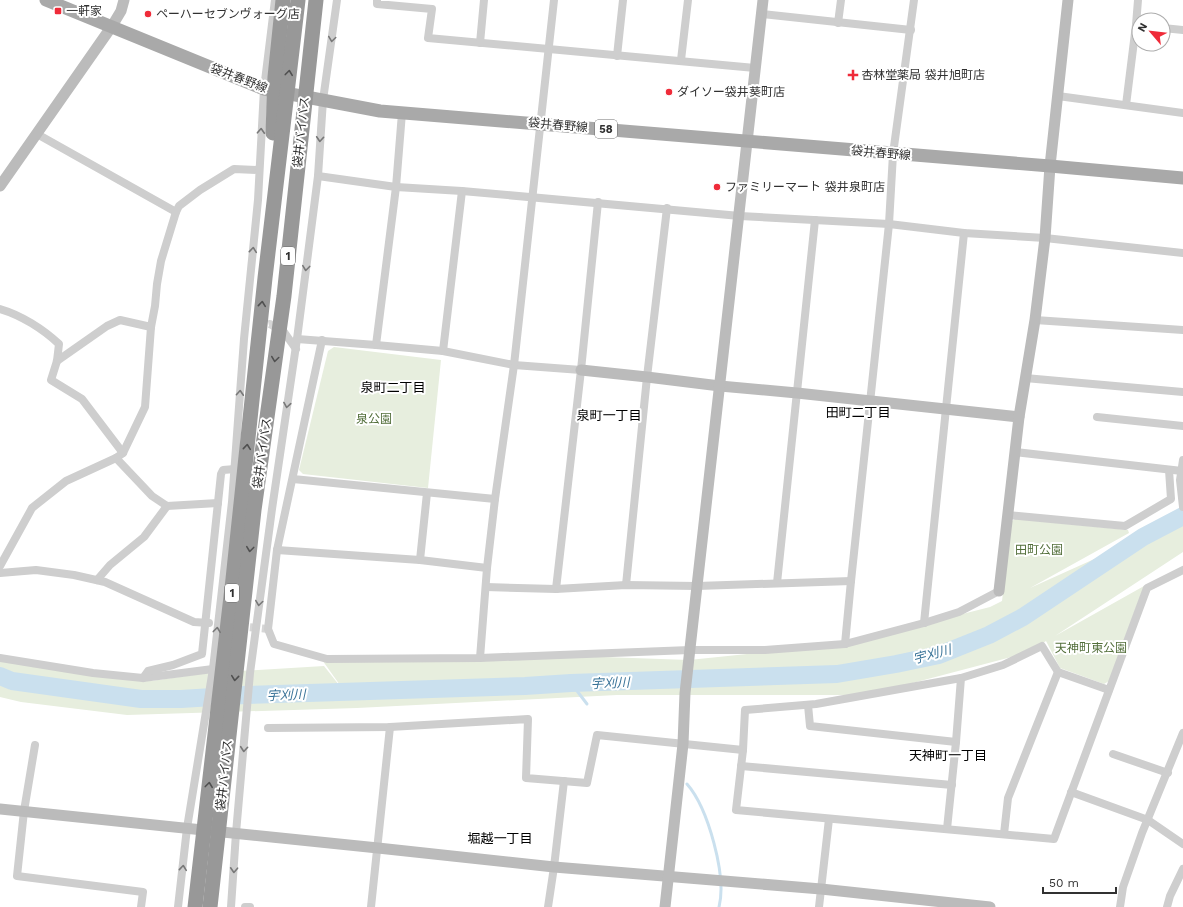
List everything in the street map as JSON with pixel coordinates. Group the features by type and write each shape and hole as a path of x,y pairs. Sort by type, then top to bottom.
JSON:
{"highway":[{"path":"270,232 275,77 283,0"},
{"name":"袋井バイパス","path":"210,907 213,809 234,571 270,232 298,0"},
{"name":"袋井バイパス","path":"195,907 213,809 284,296 316,0"},
{"path":"284,296 324,0"},
{"path":"189,907 198,842 213,809"},
{"path":"213,809 220,862 216,907"}],"main road":[{"name":"袋井春野線","path":"46,0 264,89 380,111 1183,178"}],"street":[{"path":"0,186 112,26 121,11 124,0"},
{"path":"178,907 187,828 213,669 232,502 244,339 257,208 264,89 276,0"},
{"path":"232,907 236,833 250,673 271,516 296,349 318,176 323,100 337,0"},
{"path":"377,0 377,4 432,9"},
{"path":"433,0 428,38 617,56 681,60 755,68"},
{"path":"480,43 484,0"},
{"path":"480,658 487,568 514,365 554,0"},
{"path":"617,56 623,0"},
{"path":"681,60 688,0"},
{"path":"665,907 683,744 685,693 740,216 763,0"},
{"path":"838,23 841,0"},
{"path":"845,644 889,224 893,154 914,0"},
{"path":"322,340 277,550 268,629 274,644 327,660 480,658 690,650 765,650 845,644 959,612 999,591 1019,417 1035,320 1045,238 1050,166 1068,0"},
{"path":"1138,0 1138,12"},
{"path":"762,14 911,30"},
{"path":"1171,29 1183,30"},
{"path":"1126,105 1133,52"},
{"path":"1058,96 1183,113"},
{"path":"376,345 396,187 402,113"},
{"path":"37,134 176,212"},
{"path":"0,566 32,508 66,480 116,458 123,453 145,407 151,327 156,306 157,284 161,261 179,206 200,190 234,169 259,170"},
{"path":"318,176 396,187 598,202 740,216 889,224 964,233 1045,238 1183,252"},
{"path":"443,351 462,191"},
{"path":"556,589 581,370 598,202"},
{"path":"626,585 647,376 667,208"},
{"path":"777,583 815,220"},
{"path":"924,623 964,233"},
{"path":"0,309 11,312 49,334 59,344 57,361 51,380 82,399 123,453"},
{"path":"57,361 107,326 120,320 151,327"},
{"path":"1035,320 1183,330"},
{"path":"244,339 254,327"},
{"path":"284,332 296,349"},
{"path":"297,339 443,351 514,365 647,376 720,386 1019,417"},
{"path":"1025,378 1183,392"},
{"path":"1097,417 1183,426"},
{"path":"1015,452 1182,471"},
{"path":"116,458 152,496 167,506 218,503"},
{"path":"1183,460 1180,480 1183,507"},
{"path":"143,678 148,671 173,665 202,654 207,623 221,474 223,470 235,469"},
{"path":"1008,515 1125,526 1171,499 1169,470"},
{"path":"293,479 495,499"},
{"path":"420,560 427,493"},
{"path":"97,580 110,565 144,537 167,506"},
{"path":"277,550 420,560 487,568"},
{"path":"0,573 36,570 74,575 97,580 105,582 194,622 207,623"},
{"path":"1109,690 1058,672 1042,646 1003,665 961,678 808,705 745,710 743,750 736,810 1054,839 1147,588 1183,570"},
{"path":"486,587 556,589 626,585 697,586 851,581"},
{"path":"0,658 93,673 143,678 213,669"},
{"path":"1004,834 1008,798 1058,672"},
{"path":"947,829 961,678"},
{"path":"808,705 810,726 956,742"},
{"path":"268,728 390,727 528,719 526,778 586,783 597,735 743,750"},
{"path":"371,907 390,727"},
{"path":"1120,907 1123,887 1142,833 1183,734"},
{"path":"35,744 24,811 17,876 143,892 141,907"},
{"path":"1113,754 1168,773"},
{"path":"741,766 952,786"},
{"path":"548,907 564,781"},
{"path":"1071,792 1148,820 1183,844"},
{"path":"0,809 554,867 822,889 952,905 990,907"},
{"path":"819,907 829,818"},
{"path":"1167,907 1170,896 1183,869"},
{"path":"245,907 250,907"}],"green space":[{"name":"泉公園","path":"334,347 441,360 428,488 303,474 299,470 328,351"},
{"path":"1015,519 1128,530 1129,533 1030,588 1183,519 1183,552 1055,636 1144,586 1109,681 1104,684 1060,668 1046,641 1030,652 867,695 617,695 357,708 127,715 21,702 0,697 0,660 151,681 207,673 324,666 347,695 320,657 547,655 689,660 845,644 990,607 1002,601 1012,521"}],"waterway":[{"name":"宇刈川","path":"0,676 12,681 141,699 181,699 245,695 837,674 939,655 989,635 1023,617 1143,537 1183,516"},
{"path":"571,683 587,704"},
{"path":"687,784 695,795 702,809 714,843 720,878 721,894 719,907"}],"tunnel":[{"path":"257,327 270,324 282,331"},
{"path":"238,626 268,629"}],"place":[{"name":"一軒家","path":"58,11"},
{"name":"ペーハーセブンヴォーグ店","path":"148,14"},
{"name":"杏林堂薬局 袋井旭町店","path":"853,75"},
{"name":"ダイソー袋井葵町店","path":"669,92"},
{"name":"ファミリーマート 袋井泉町店","path":"717,187"}],"district":[{"name":"泉町二丁目","path":"393,387"},
{"name":"田町二丁目","path":"858,412"},
{"name":"泉町一丁目","path":"609,415"},
{"name":"天神町一丁目","path":"948,755"},
{"name":"堀越一丁目","path":"500,838"}],"park label":[{"name":"田町公園","path":"1039,550"},
{"name":"天神町東公園","path":"1091,648"}]}
